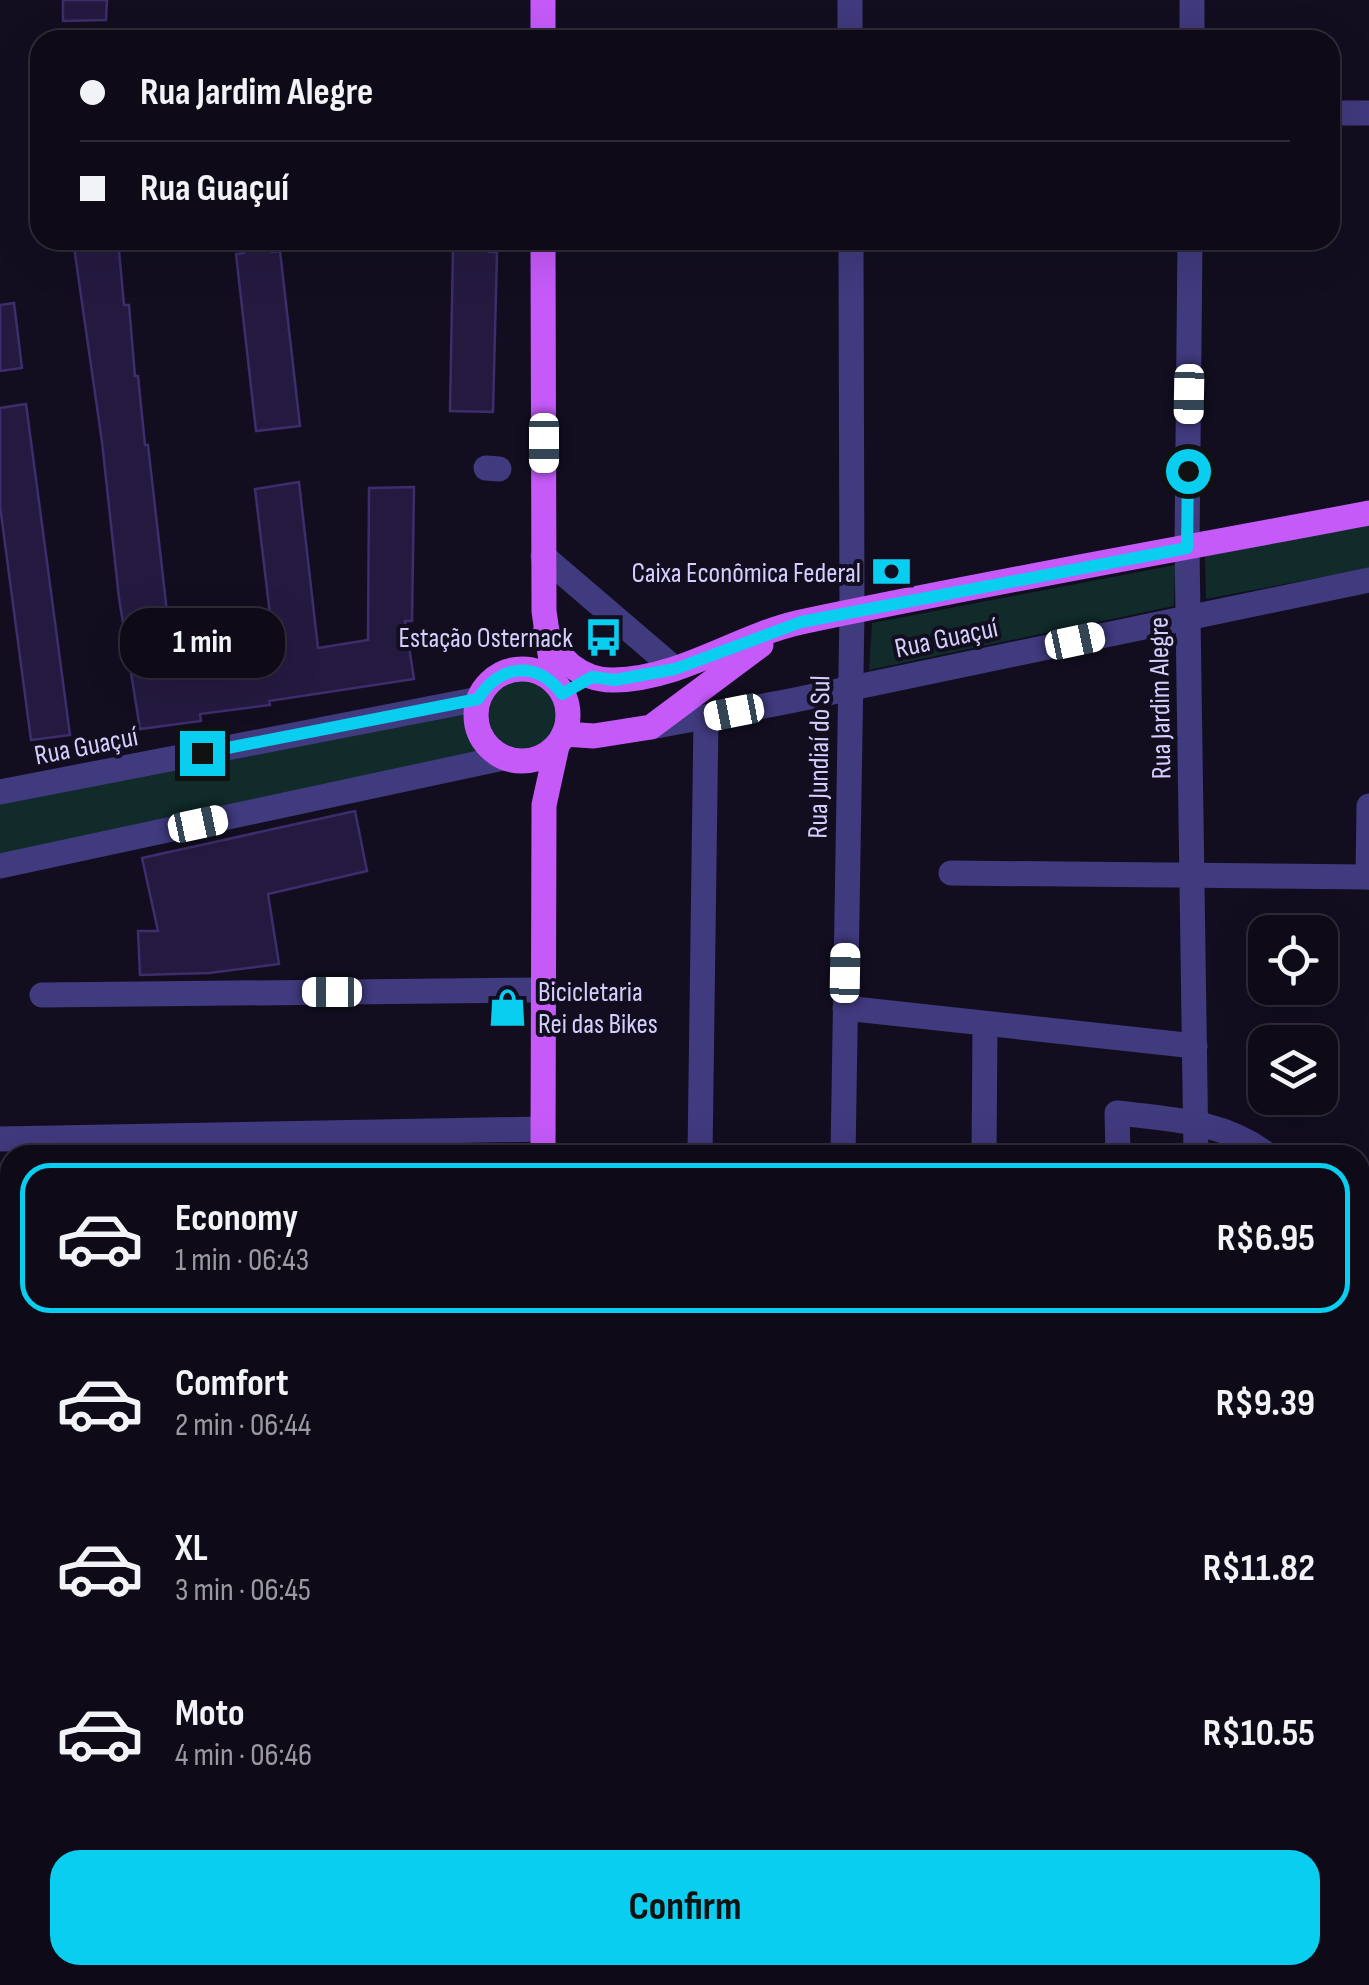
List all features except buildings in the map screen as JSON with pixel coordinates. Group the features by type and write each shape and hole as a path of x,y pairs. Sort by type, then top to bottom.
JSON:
{"main road":[{"path":"543,0 543,30"},
{"path":"543,250 545,620 558,688 567,707 544,805 543,1142"},
{"name":"Rua Guaçuí","path":"558,688 592,677 615,680 675,669 788,626 852,612 1369,512"},
{"path":"510,671 545,620"},
{"path":"545,620 563,659 592,677"},
{"name":"Rua Guaçuí","path":"560,740 651,727 788,626"},
{"path":"651,727 678,698 675,669"},
{"path":"544,805 508,759 482,740 476,713 478,699 497,676 510,671 541,674 558,688"},
{"path":"508,759 536,759 560,740"}],"street":[{"path":"850,0 850,30"},
{"path":"1192,0 1192,30"},
{"path":"1340,113 1369,113"},
{"name":"Rua Jundiaí do Sul","path":"842,1145 852,612 851,250"},
{"name":"Rua Jardim Alegre","path":"1190,250 1187,548 1196,1145"},
{"path":"544,556 675,669"},
{"name":"Rua Guaçuí","path":"651,727 1369,580"},
{"name":"Rua Guaçuí","path":"0,792 478,699"},
{"path":"700,1145 706,718"},
{"path":"0,866 508,759"},
{"path":"950,873 1369,876 1369,806"},
{"path":"42,995 544,990"},
{"path":"844,1008 1194,1046"},
{"path":"984,1145 985,1026"},
{"path":"1118,1145 1117,1113 1195,1122 1253,1145"},
{"path":"0,1139 91,1145"},
{"path":"215,1145 543,1142"}],"green space":[{"path":"1369,525 1369,568 1206,599 1205,556"},
{"path":"1175,565 1174,606 869,670 872,623"},
{"path":"521,678 549,689 560,717 549,745 521,756 493,745 482,717 493,689"},
{"path":"463,714 477,755 0,855 0,803"}],"place":[{"name":"Caixa Econômica Federal","path":"891,572"},
{"name":"Estação Osternack","path":"603,637"},
{"name":"Bicicletaria Rei das Bikes","path":"508,1007"}],"route":[{"path":"202,753 478,699 497,676 510,671 541,674 554,682 562,694 592,677 642,678 675,669 801,622 1187,548 1188,471"}]}
